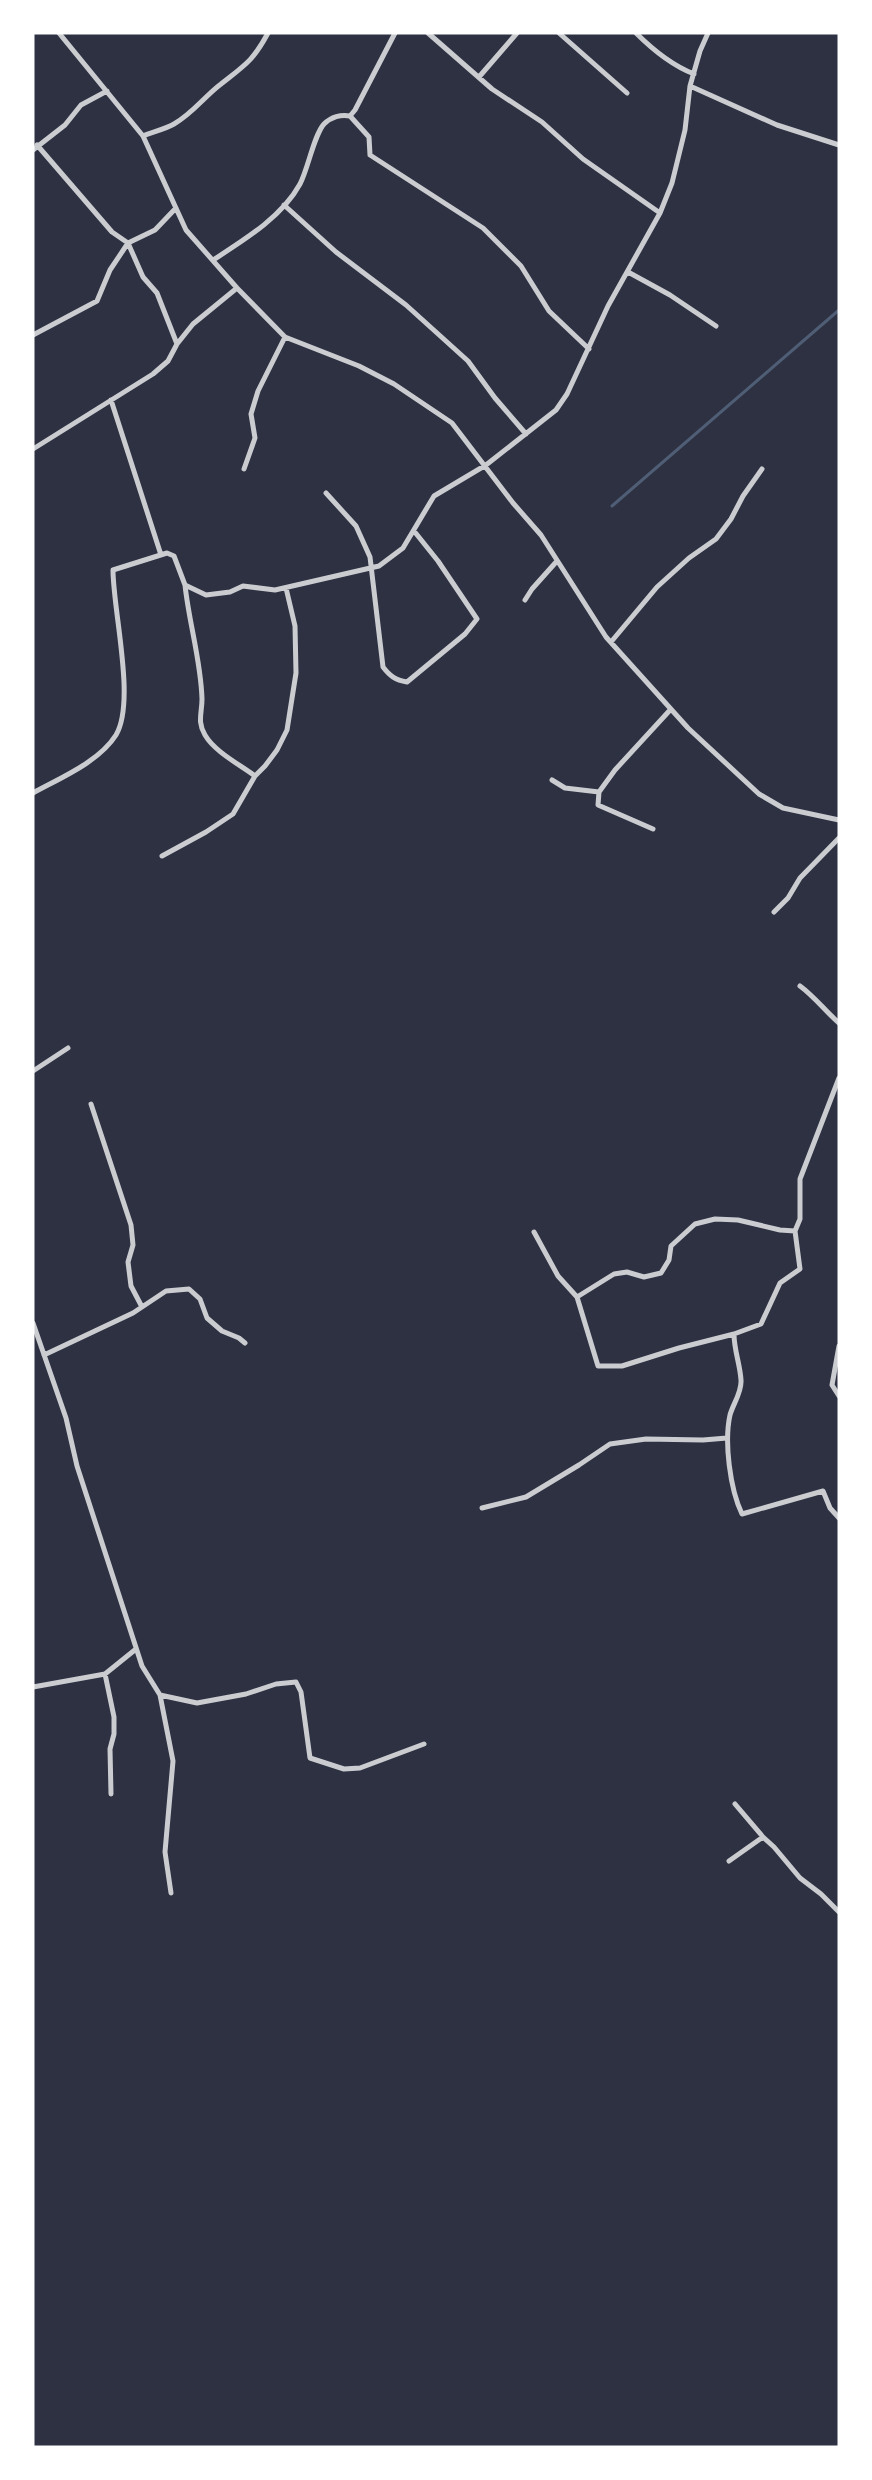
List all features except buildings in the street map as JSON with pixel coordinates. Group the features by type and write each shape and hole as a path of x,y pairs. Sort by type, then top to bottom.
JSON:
{"street":[{"path":"59,33 143,136 186,230 237,288 285,337 359,366 394,384 452,423 513,503 542,536 611,642 688,728 759,794 783,808 839,820"},
{"path":"143,136 174,124 219,85 244,68 256,55 268,33"},
{"path":"350,116 395,33"},
{"path":"428,33 492,89 542,122 583,159 660,213"},
{"path":"478,77 517,33"},
{"path":"559,33 627,93"},
{"path":"636,33 655,51 679,68 694,74"},
{"path":"185,585 206,595 230,592 243,586 275,590 379,566 403,548 434,496 486,465 556,410 567,394 589,350 608,306 660,213 672,183 682,140 690,86 708,33"},
{"path":"690,86 777,124 839,145"},
{"path":"107,91 81,105 65,125 35,147 112,232 128,243 143,277 157,293 177,345"},
{"path":"213,260 262,226 284,205 299,185 324,124 340,115 350,116 369,137 370,155 483,228 521,266 549,311 589,350"},
{"path":"284,205 336,252 406,305 468,361 526,434"},
{"path":"33,334 97,301 110,270 128,243 155,230 176,208"},
{"path":"628,272 670,295 716,326"},
{"path":"33,449 153,374 168,361 193,324 237,288"},
{"path":"244,469 255,438 251,414 258,391 285,337"},
{"path":"111,400 161,555"},
{"path":"611,642 657,586 689,558 716,539 762,469"},
{"path":"326,493 356,526 370,557 376,625 383,656 383,667 389,676 398,681 407,682 465,634 477,619 438,561 414,531"},
{"path":"33,793 85,763 117,734 123,701 123,677 113,570 167,553 174,556 185,585 202,684 202,706 198,719 205,736 255,776"},
{"path":"525,600 531,589 557,561"},
{"path":"162,856 233,814 255,776 265,766 287,730 295,683 295,626 286,588"},
{"path":"653,830 598,805 599,792 615,770 670,709"},
{"path":"552,780 565,788 599,792"},
{"path":"774,912 788,898 800,878 839,838"},
{"path":"800,986 815,997 825,1011 839,1023"},
{"path":"33,1071 68,1048"},
{"path":"534,1232 558,1276 577,1297 598,1366 622,1366 761,1324 780,1283 800,1269 795,1231 800,1219 800,1179 839,1078"},
{"path":"91,1104 131,1225 133,1245 128,1262 131,1286 142,1307"},
{"path":"577,1297 614,1274 627,1272 644,1277 661,1273 669,1260 671,1246 695,1224 715,1219 738,1220 780,1230 795,1231"},
{"path":"44,1355 142,1307 166,1291 189,1289 200,1299 207,1318 222,1331 245,1343"},
{"path":"33,1323 66,1418 77,1466 136,1649 142,1666 160,1695 173,1761 167,1805 165,1851 171,1893"},
{"path":"734,1334 734,1348 741,1381 730,1413 727,1437 737,1503 742,1514 823,1491 839,1518"},
{"path":"839,1346 832,1385 839,1396"},
{"path":"482,1508 526,1497 610,1443 646,1439 703,1440 727,1437"},
{"path":"33,1687 105,1674 136,1649"},
{"path":"105,1674 114,1717 114,1734 110,1749 111,1794"},
{"path":"160,1695 197,1703 246,1694 276,1684 296,1682 301,1692 310,1758 344,1769 360,1768 424,1744"},
{"path":"735,1804 800,1878 839,1912"},
{"path":"729,1861 763,1837"}],"waterway":[{"path":"612,506 839,310"}]}
